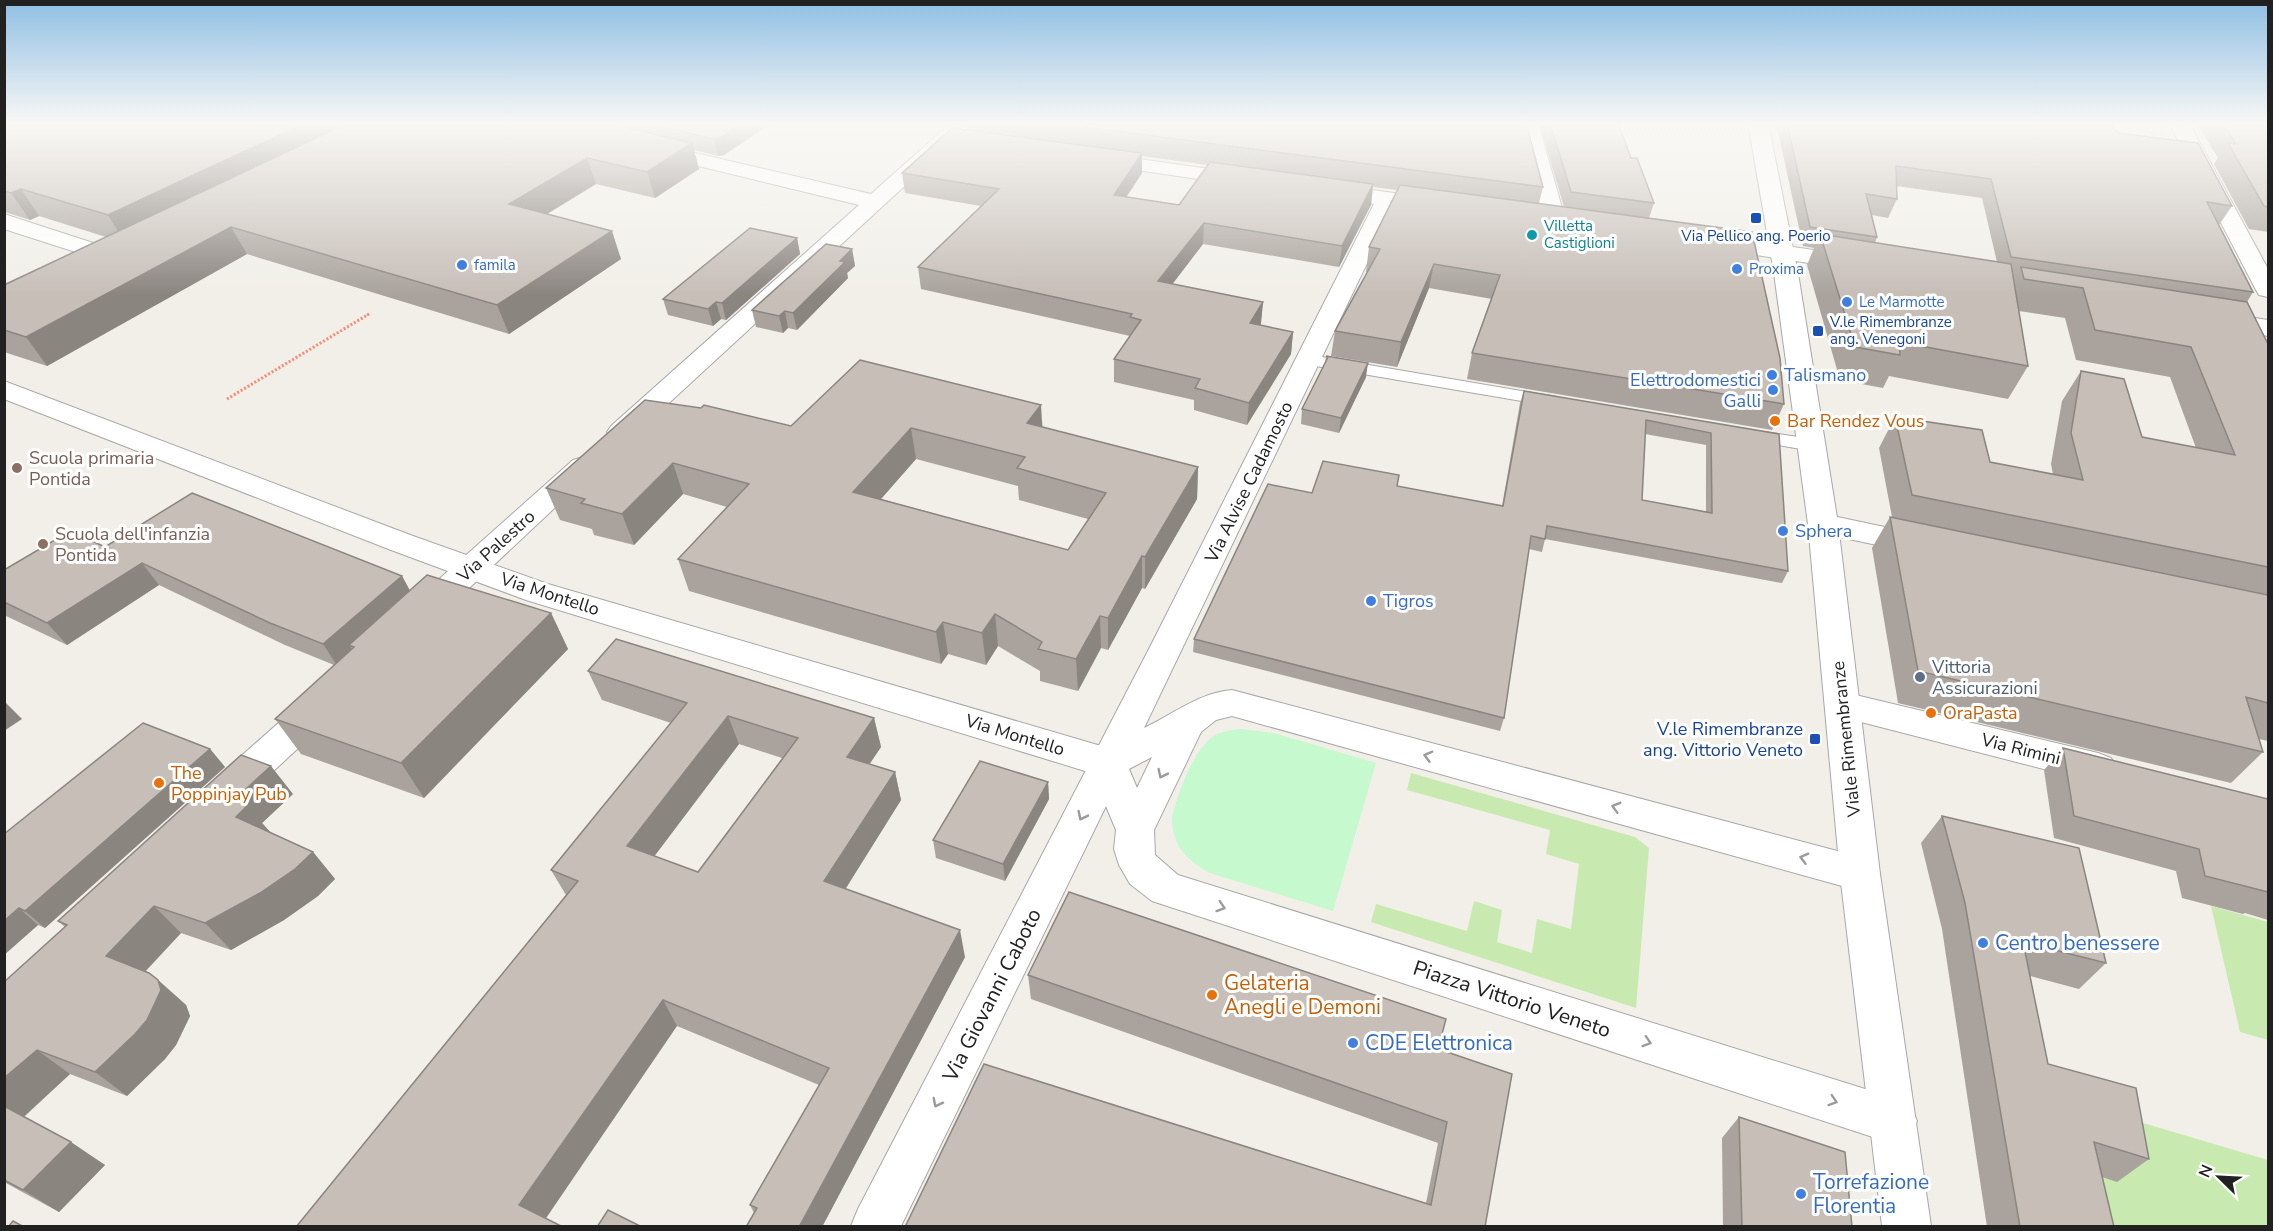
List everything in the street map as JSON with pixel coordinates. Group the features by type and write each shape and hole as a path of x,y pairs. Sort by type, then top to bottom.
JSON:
{"street":[{"path":"785,180 875,202"},
{"name":"Via Palestro","path":"397,636 875,202 902,180"},
{"path":"1249,180 1268,183"},
{"path":"1544,180 1555,222"},
{"name":"Viale Rimembranze","path":"1769,180 1782,252 1823,524 1860,874 1907,1227"},
{"path":"2210,180 2268,290"},
{"path":"1304,188 1454,208"},
{"name":"Via Alvise Cadamosto","path":"1108,764 1310,360 1387,199"},
{"path":"1532,219 1578,225"},
{"path":"4,221 116,258"},
{"path":"1694,240 1873,266"},
{"path":"86,273 138,247"},
{"path":"2198,317 2268,328"},
{"name":"Via Montello","path":"4,389 537,592 1108,764"},
{"path":"1823,524 1954,552"},
{"path":"206,811 346,683"},
{"name":"Piazza Vittorio Veneto","path":"1135,830 1108,764 1187,723 1194,716 1212,706 1232,703 1860,874"},
{"name":"Via Rimini","path":"1843,705 2130,776"},
{"name":"Piazza Vittorio Veneto","path":"1187,723 1135,830 1132,843 1138,864 1153,882 1166,889 1894,1120"},
{"name":"Via Giovanni Caboto","path":"875,1227 1108,764"}],"lane":[{"path":"1310,360 1573,404"},
{"path":"1737,432 1812,445"}],"path":[{"path":"226,399 369,314"}],"green space":[{"path":"1241,729 1274,733 1376,763 1333,911 1210,873 1194,863 1182,851 1174,835 1172,817 1182,785 1193,761 1214,736"},
{"path":"1411,773 1635,837 1649,848 1636,1008 1371,922 1376,904 1467,931 1474,901 1502,910 1497,942 1532,953 1537,919 1571,929 1579,864 1546,854 1550,830 1407,790"},
{"path":"2211,906 2268,922 2268,1040 2240,1032"},
{"path":"2106,1112 2268,1160 2268,1226 2077,1226 2064,1165"}],"building":[{"path":"4,180 182,180 108,215 21,189 11,193 4,191"},
{"path":"226,180 549,180 509,204 612,231 497,305 231,227 26,337 4,330 4,285"},
{"path":"947,180 1124,180 1114,195 1179,205 1197,180 1347,180 1373,184 1342,246 1204,223 1158,281 1263,302 1250,323 1293,332 1249,403 1195,388 1200,379 1114,359 1141,320 1130,317 1132,314 918,267 999,189"},
{"path":"1493,180 1541,180 1543,187"},
{"path":"1567,180 1645,180 1654,203 1571,192"},
{"path":"1800,180 1896,180 1897,199 1866,194 1877,237 1810,227"},
{"path":"1991,180 2218,180 2232,206 2207,202 2253,292 2011,257"},
{"path":"2249,180 2268,180 2268,207 2264,206"},
{"path":"1400,185 1752,232 1780,358 1784,404 1472,353 1500,275 1434,264 1401,342 1335,331 1380,249 1369,247"},
{"path":"750,228 797,238 722,303 716,302 708,309 663,299"},
{"path":"1820,234 2011,264 2028,366 1899,342 1900,355 1855,347"},
{"path":"826,244 852,249 840,261 845,262 793,313 785,311 779,316 752,310"},
{"path":"2021,267 2247,302 2268,344 2268,567 1912,495 1895,417 1982,430 1990,462 2083,480 2071,433 2081,371 2124,379 2142,437 2235,455 2191,347 2095,330 2083,288 2024,279"},
{"path":"1326,356 1368,363 1341,418 1302,409 1328,357"},
{"path":"860,360 1041,405 1027,423 1198,467 1145,557 1142,556 1108,618 1100,616 1076,659 1038,649 1042,642 995,614 982,633 943,622 936,632 678,559 749,484 673,463 622,514 581,503 585,499 546,488 645,400 701,408 704,405 791,426","holes":["911,428 1025,457 1017,468 1106,493 1068,550 853,492"]},
{"path":"1524,391 1779,434 1788,571 1547,526 1545,539 1531,536 1504,718 1194,639 1268,484 1312,493 1323,461 1399,475 1397,486 1503,506","holes":["1646,420 1711,433 1712,513 1642,500"]},
{"path":"192,493 402,576 323,644 270,623 142,563 47,623 4,602 4,570 70,531 105,547"},
{"path":"1890,517 2268,595 2268,703 2246,697 2263,752 1918,671"},
{"path":"427,575 551,613 401,763 275,719 354,647 349,645"},
{"path":"616,639 874,718 847,757 895,772 824,881 960,930 799,1227 746,1227 757,1208 750,1205 829,1068 663,1000 519,1205 563,1227 296,1227 578,881 551,870 687,703 588,671","holes":["728,716 798,738 698,872 627,846"]},
{"path":"143,723 210,749 25,911 19,908 4,921 4,834"},
{"path":"2063,748 2268,799 2268,892 2205,876 2199,849 2074,816"},
{"path":"241,755 271,766 234,800 248,805 236,817 313,852 295,869 260,893 205,923 154,906 106,956 149,973 158,980 161,990 147,1020 135,1034 95,1072 37,1050 4,1078 4,982 67,925 58,921"},
{"path":"980,761 1048,782 1003,864 933,840"},
{"path":"1942,816 2079,848 2106,963 2023,942 2048,1064 2136,1088 2149,1159 2094,1142 2114,1227 2020,1227 1965,903"},
{"path":"1069,892 1446,1019 1438,1049 1512,1074 1485,1227 905,1227 984,1064 1431,1205 1447,1122 1028,975"},
{"path":"4,1106 71,1142 23,1190 4,1180"},
{"path":"1739,1117 1845,1152 1852,1227 1742,1227"},
{"path":"608,1210 642,1227 597,1227"},
{"path":"13,1221 24,1227 8,1227"}],"place":[{"name":"Via Pellico ang. Poerio","path":"1756,218"},
{"name":"Villetta Castiglioni","path":"1532,235"},
{"name":"famila","path":"462,265"},
{"name":"Proxima","path":"1737,269"},
{"name":"Le Marmotte","path":"1847,302"},
{"name":"V.le Rimembranze ang. Venegoni","path":"1818,331"},
{"name":"Talismano","path":"1772,375"},
{"name":"Elettrodomestici Galli","path":"1773,390"},
{"name":"Bar Rendez Vous","path":"1775,421"},
{"name":"Scuola primaria Pontida","path":"17,468"},
{"name":"Sphera","path":"1783,531"},
{"name":"Scuola dell'infanzia Pontida","path":"43,544"},
{"name":"Tigros","path":"1371,601"},
{"name":"Vittoria Assicurazioni","path":"1920,677"},
{"name":"OraPasta","path":"1931,713"},
{"name":"V.le Rimembranze ang. Vittorio Veneto","path":"1815,739"},
{"name":"The Poppinjay Pub","path":"159,783"},
{"name":"Centro benessere","path":"1983,943"},
{"name":"Gelateria Anegli e Demoni","path":"1212,995"},
{"name":"CDE Elettronica","path":"1353,1043"},
{"name":"Torrefazione Florentia","path":"1801,1194"}]}
